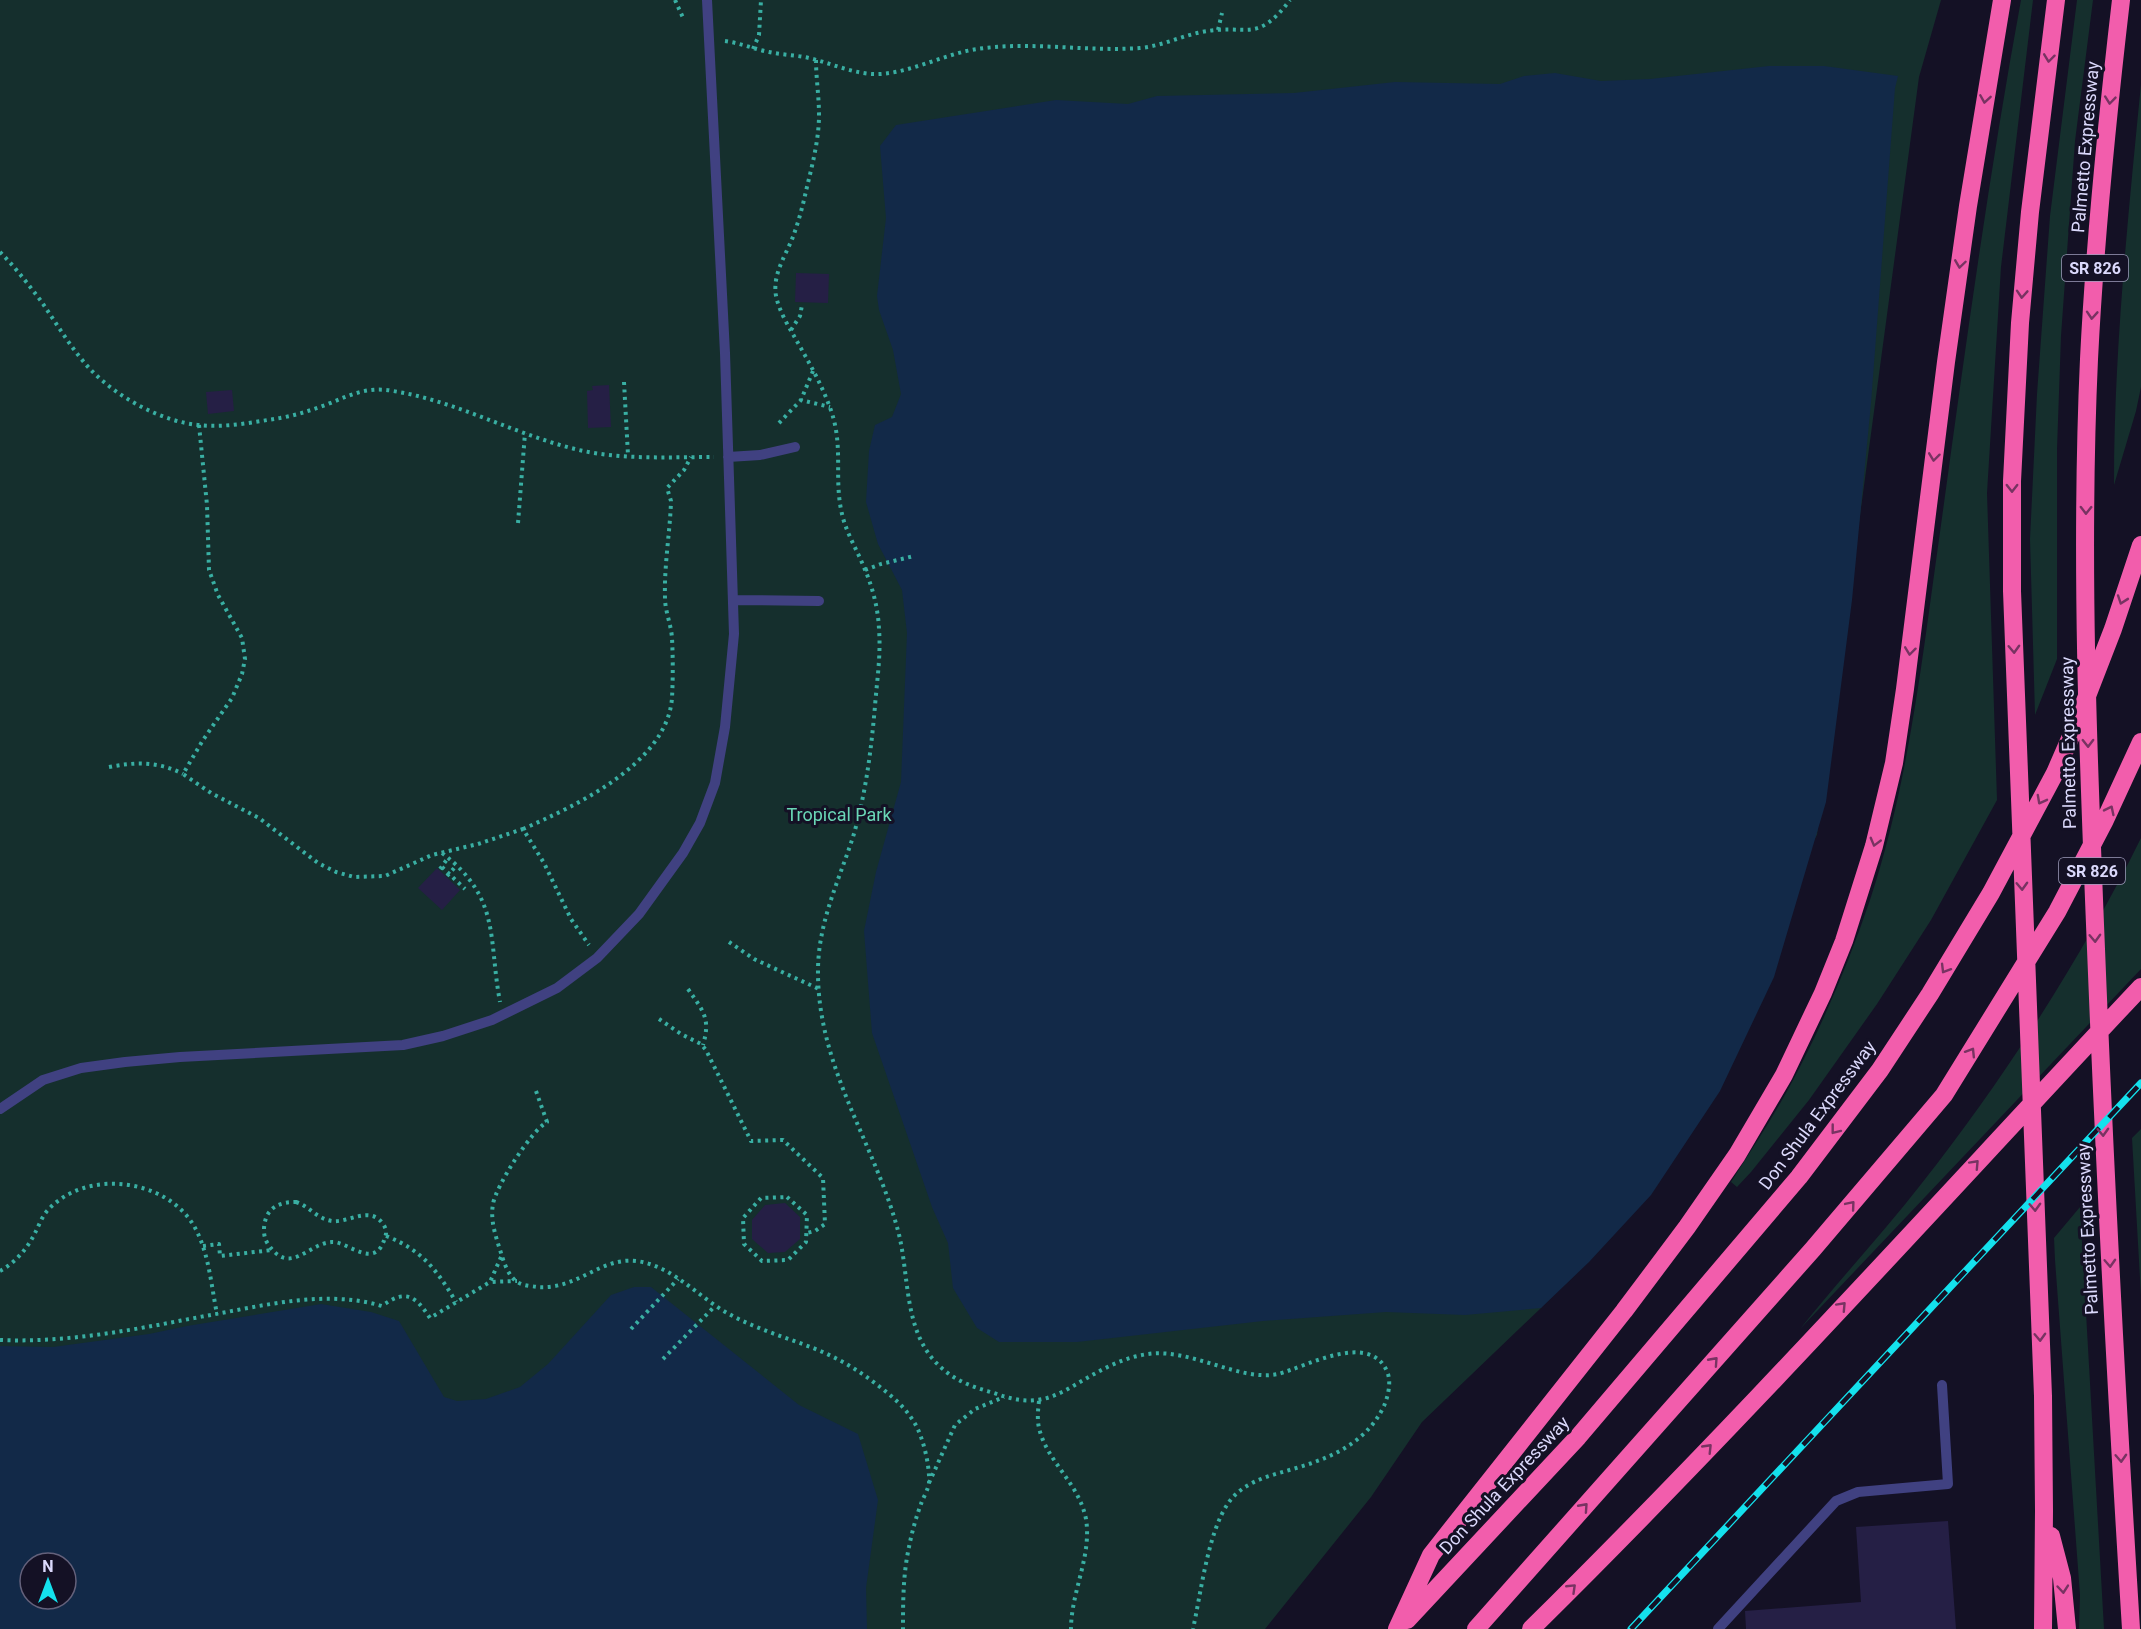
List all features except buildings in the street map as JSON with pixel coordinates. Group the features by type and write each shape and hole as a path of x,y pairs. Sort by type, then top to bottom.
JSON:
{"highway":[{"path":"1398,1629 1431,1555 1624,1311 1737,1155 1784,1075 1844,941 1874,846 1897,744 1968,206 2002,0"},
{"path":"2043,1629 2044,1511 2038,1278 2012,591 2012,481 2021,311 2030,212 2056,0"},
{"name":"Palmetto Expressway","path":"2121,0 2098,212 2089,362 2085,537 2089,787 2106,1205 2131,1629"},
{"name":"Don Shula Expressway","path":"1398,1629 1578,1437 1798,1177 1880,1070 1930,994 1991,893 2055,773 2113,629 2141,545"},
{"path":"1476,1629 1813,1249 1944,1095 2057,912 2109,811 2141,742"},
{"path":"1531,1629 1604,1557 1750,1404 2141,987"},
{"path":"2044,1511 2062,1578 2067,1629"}],"lane":[{"path":"0,1108 43,1080 62,1073 104,1065 180,1057 370,1048 423,1041 513,1011 543,996 578,974 608,948 650,900 683,853 705,812 715,783 733,661 734,600 707,0"},
{"path":"728,457 760,455 795,447"},
{"path":"734,600 819,601"},
{"path":"1718,1629 1836,1501 1858,1492 1948,1484 1942,1385"}],"path":[{"path":"675,0 684,20"},
{"path":"753,49 759,35 761,0"},
{"path":"721,40 753,49 816,60 856,72 879,74 975,49 1019,45 1145,48 1201,32 1246,31 1256,29 1277,16 1290,0"},
{"path":"1218,30 1222,13"},
{"path":"816,60 819,112 816,140 803,203 794,234 776,279 778,303 830,407 839,445 841,511 876,604 880,637 870,762 864,796 852,838 826,913 819,953 819,989 822,1019 835,1070 886,1196 898,1232 911,1313 919,1337 933,1359 952,1376 970,1385 1020,1401 1039,1400 1053,1396 1121,1361 1139,1355 1157,1353 1185,1356 1264,1376 1346,1352 1364,1354 1372,1357 1385,1369 1389,1384 1385,1403 1373,1423 1351,1445 1325,1459 1254,1481 1240,1490 1230,1501 1222,1514 1213,1540 1193,1629"},
{"path":"0,252 41,301 82,360 99,377 118,393 139,405 174,419 199,425 245,423 297,414 355,392 379,389 437,401 579,450 628,455 728,457"},
{"path":"791,330 800,316 802,305"},
{"path":"779,423 801,400 813,371"},
{"path":"624,382 628,455"},
{"path":"801,400 830,407"},
{"path":"183,774 202,740 232,698 242,674 244,659 242,638 218,596 209,570 207,505 199,425"},
{"path":"518,523 525,433"},
{"path":"109,767 130,763 166,766 183,774 211,794 259,818 318,863 345,875 364,878 385,876 441,853 523,829 579,802 630,769 653,745 672,700 672,637 665,600 671,501 667,488 684,470 691,457"},
{"path":"865,570 915,556"},
{"path":"523,829 571,919 591,947"},
{"path":"441,853 457,865 473,883 489,918 500,1003"},
{"path":"448,858 441,868 465,889"},
{"path":"448,875 457,865"},
{"path":"729,942 754,959 819,989"},
{"path":"688,989 706,1018 708,1027 703,1046"},
{"path":"659,1019 703,1046 711,1056 751,1141 783,1140 823,1178 825,1224 807,1233"},
{"path":"517,1281 509,1272 501,1256 494,1230 493,1204 501,1183 512,1166 537,1130 547,1122 536,1091"},
{"path":"0,1271 26,1248 46,1211 70,1194 88,1187 130,1185 156,1193 184,1213 194,1226 203,1246 217,1314"},
{"path":"787,1197 807,1215 807,1233 806,1242 788,1260 762,1261 744,1244 743,1218 761,1198 787,1197"},
{"path":"284,1203 300,1203 320,1217 331,1221 360,1215 373,1216 383,1224 386,1236 379,1248 368,1253 357,1252 343,1243 336,1242 320,1245 293,1259 282,1257 272,1250 264,1238 265,1220 273,1208 284,1203"},
{"path":"386,1236 405,1244 433,1266 456,1302"},
{"path":"203,1246 219,1244 220,1256 272,1250"},
{"path":"489,1282 501,1256"},
{"path":"0,1340 50,1340 88,1336 268,1304 317,1299 351,1299 382,1306 393,1298 403,1296 417,1300 430,1318 489,1282 517,1281 533,1286 557,1287 576,1281 614,1263 628,1260 652,1264 678,1279 715,1306 741,1320 838,1360 891,1395 905,1409 920,1433 925,1449 929,1484"},
{"path":"631,1329 678,1279"},
{"path":"663,1359 715,1306"},
{"path":"903,1629 908,1553 916,1519 929,1484 955,1425 975,1409 1005,1397"},
{"path":"1039,1400 1038,1417 1041,1434 1075,1489 1082,1503 1086,1521 1086,1548 1072,1611 1071,1629"}],"green space":[{"name":"Tropical Park","path":"0,0 1941,0 1919,77 1817,835 1541,1308 1422,1422 1371,1497 1265,1629 0,1629"},
{"path":"2021,0 2033,0 2001,267 1987,493 1997,800 1931,920 1877,1004 1809,1100 1737,1187 1731,1182 1785,1095 1835,993 1870,900 1884,854 1914,714 1978,262"},
{"path":"2077,0 2093,0 2075,141 2061,336 2057,449 2057,659 2035,715 2030,539 2037,394 2050,216"},
{"path":"2141,84 2141,387 2114,485 2119,334"},
{"path":"2141,838 2141,969 1800,1329 1907,1202 1983,1102 2068,972"},
{"path":"2141,1129 2141,1296 2132,1138"},
{"path":"2080,1207 2104,1629 2079,1629 2080,1595 2055,1260 2054,1238"}],"water":[{"path":"1769,66 1824,66 1898,76 1895,88 1871,403 1852,600 1826,802 1774,977 1720,1091 1651,1195 1589,1262 1541,1308 1465,1315 1386,1312 1263,1321 1077,1342 999,1342 977,1328 953,1288 948,1243 932,1207 872,1033 864,931 876,872 901,782 907,633 902,590 878,544 866,502 869,451 875,425 892,417 901,394 893,350 879,310 877,296 886,218 880,146 896,125 1056,100 1128,104 1157,96 1294,93 1395,82 1500,84 1524,76 1555,73 1601,81 1650,79"},
{"path":"634,1287 651,1287 799,1405 858,1434 878,1500 866,1588 867,1629 0,1629 0,1346 53,1347 149,1334 321,1304 371,1312 399,1321 444,1397 457,1401 486,1399 520,1387 548,1364 611,1295"}],"railway":[{"path":"1631,1629 2141,1083"}]}
